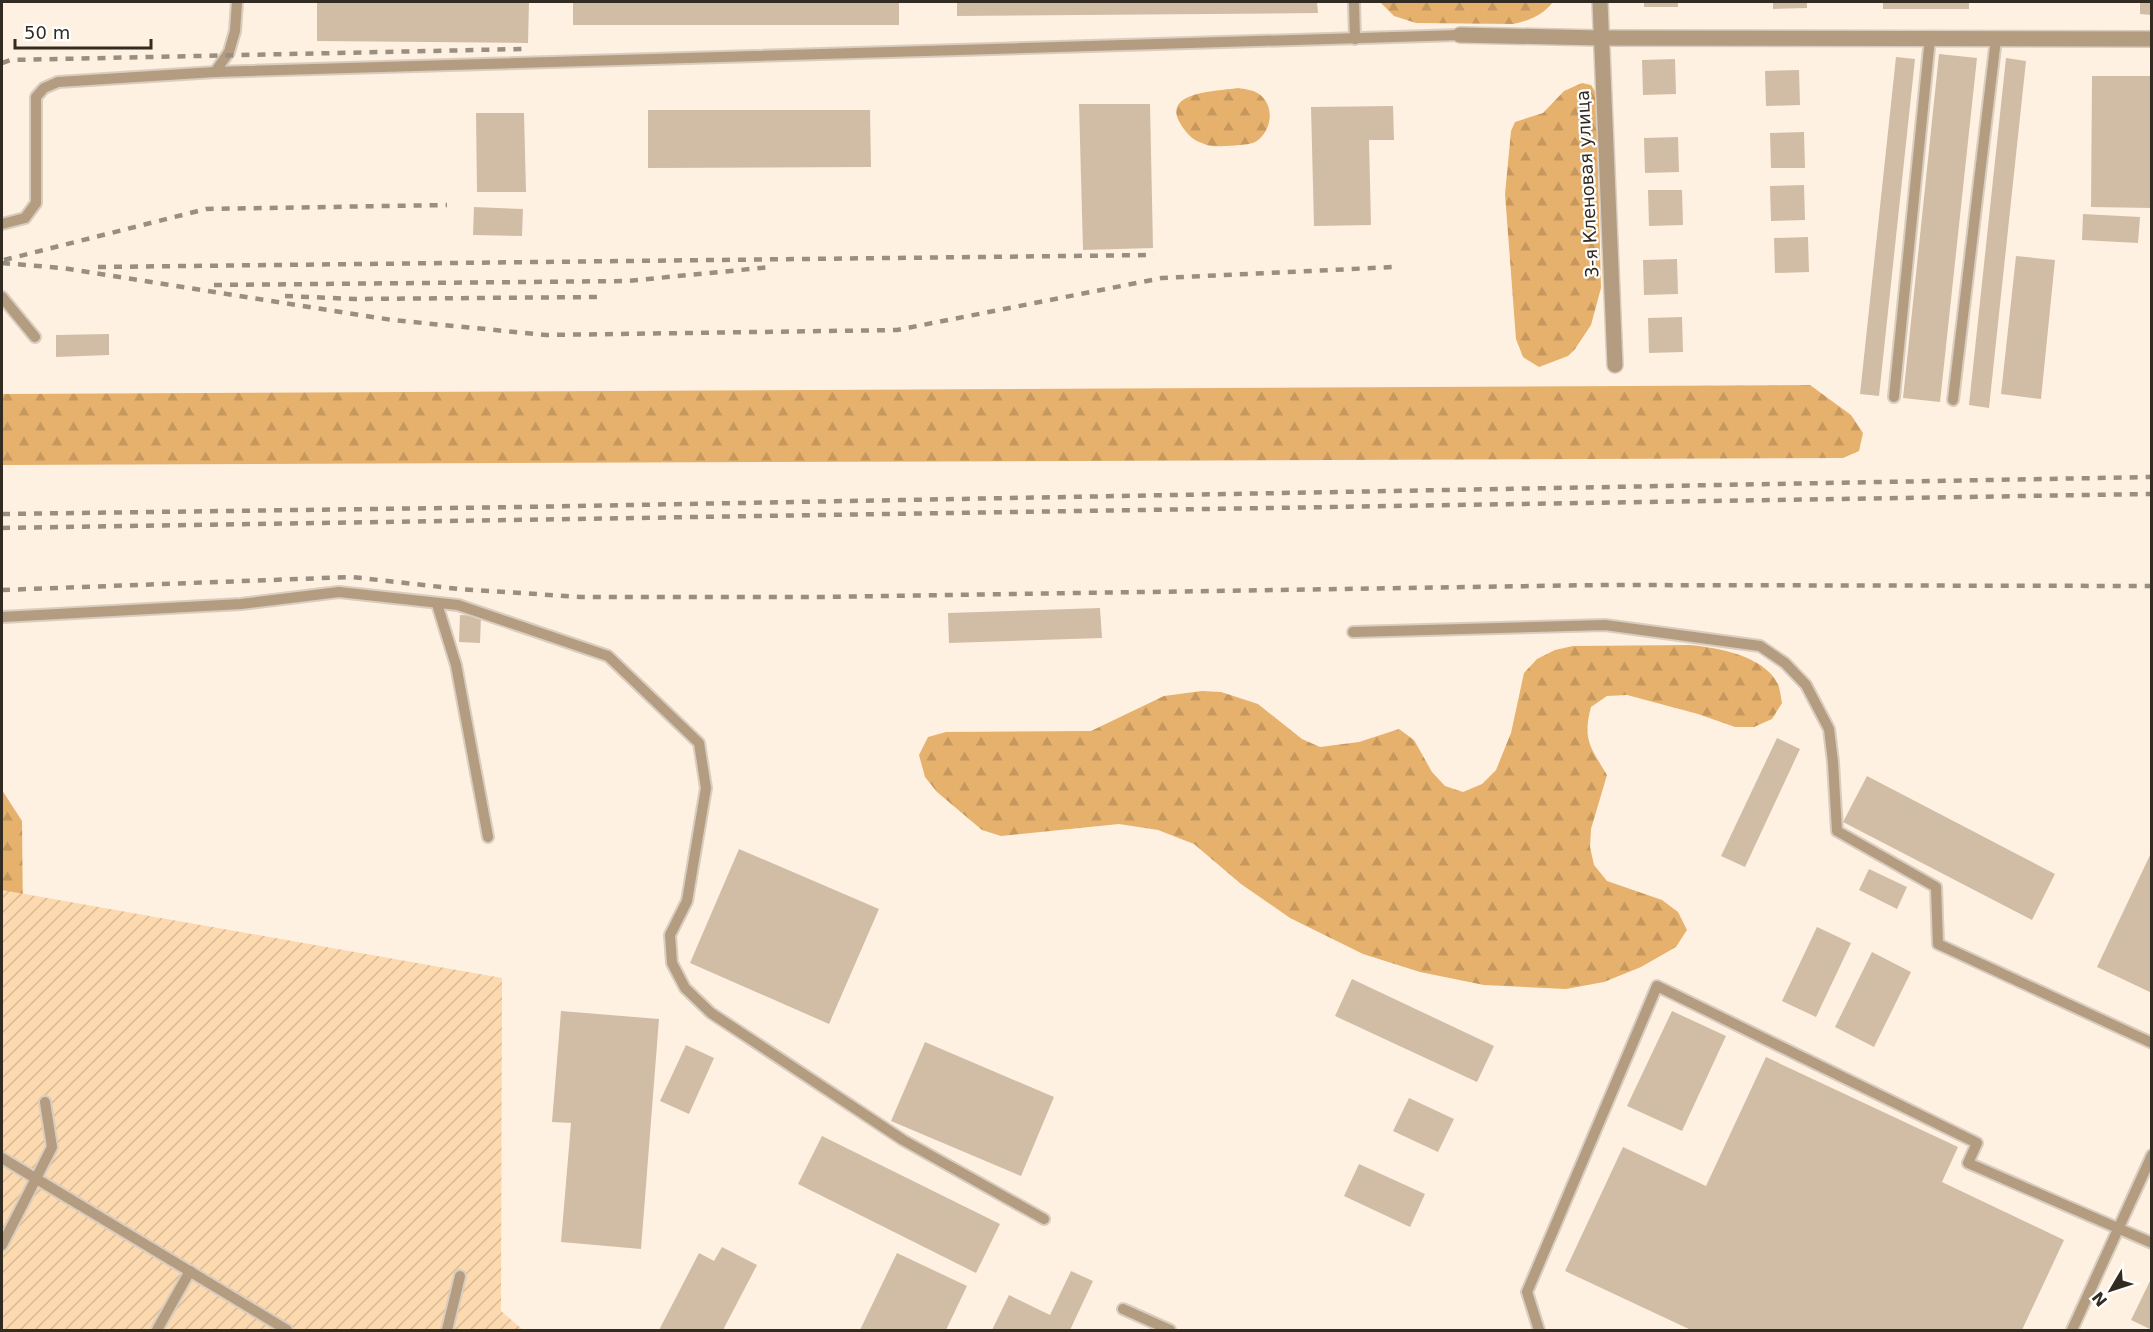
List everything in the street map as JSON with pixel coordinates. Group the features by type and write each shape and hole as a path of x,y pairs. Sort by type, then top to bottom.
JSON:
{"street":[{"name":"3-я Кленовая улица","path":"1600,2 1615,365"},
{"path":"1460,35 1600,38 2151,39"}],"lane":[{"path":"215,72 229,52 235,31 237,2"},
{"path":"1354,2 1354,39"},
{"path":"2,224 25,218 36,203 36,97 45,88 58,82 215,72 1460,35"},
{"path":"1894,398 1930,38"},
{"path":"1953,400 1996,39"},
{"path":"2,297 35,337"},
{"path":"2,617 241,604 339,592 458,605 608,656 699,743 706,788 687,901 670,935 672,963 685,988 711,1013 903,1140 1044,1219"},
{"path":"437,604 456,665 488,837"},
{"path":"1353,632 1605,625 1760,646 1785,663 1806,685 1829,729 1837,831 1936,887 1938,944 2151,1043"},
{"path":"1539,1330 1527,1292 1657,987 1977,1143 1968,1163 2151,1243"},
{"path":"2,1245 52,1147 45,1102"},
{"path":"2072,1330 2151,1157"},
{"path":"2,1158 287,1330"},
{"path":"157,1330 190,1271"},
{"path":"447,1330 460,1276"},
{"path":"1123,1309 1170,1330"}],"green space":[{"path":"1380,2 1553,2 1536,16 1513,24 1416,23 1394,16"},
{"path":"1582,83 1591,85 1596,93 1601,288 1591,325 1575,349 1568,356 1539,367 1523,357 1516,339 1505,194 1511,131 1515,122 1543,113 1564,91"},
{"path":"1238,88 1257,93 1268,105 1270,120 1259,139 1250,144 1209,146 1193,139 1180,123 1176,112 1179,104 1195,95"},
{"path":"1810,385 1851,415 1863,433 1859,451 1843,458 2,465 2,394"},
{"path":"1690,645 1726,651 1762,666 1778,684 1782,703 1772,719 1754,727 1735,727 1698,714 1627,695 1607,696 1591,707 1588,718 1588,736 1607,775 1591,829 1590,847 1594,865 1607,881 1662,900 1678,912 1687,930 1676,947 1641,967 1604,982 1566,989 1484,985 1420,972 1363,954 1290,918 1241,884 1194,844 1158,830 1119,824 1001,836 982,830 937,792 925,777 919,755 928,737 946,732 1091,731 1164,696 1202,691 1221,692 1258,704 1302,739 1320,747 1359,742 1399,729 1414,740 1432,772 1445,786 1463,792 1482,784 1496,770 1511,733 1524,673 1537,659 1555,650 1573,646"},
{"path":"2,790 22,821 23,925 2,1069"}],"shaded area":[{"path":"2,890 502,978 501,1311 523,1330 2,1330"}],"building":[{"path":"317,2 529,2 528,43 317,41"},
{"path":"573,2 899,2 899,25 573,25"},
{"path":"957,2 1317,2 1318,13 957,16"},
{"path":"1644,2 1678,2 1678,7 1644,7"},
{"path":"1773,2 1807,2 1807,8 1773,9"},
{"path":"1883,2 1969,2 1969,9 1883,9"},
{"path":"2140,2 2152,2 2152,15 2140,14"},
{"path":"1939,54 1977,58 1940,402 1903,398"},
{"path":"1896,57 1915,59 1879,396 1860,394"},
{"path":"2006,58 2026,61 1989,408 1969,405"},
{"path":"1675,59 1676,94 1643,95 1642,60"},
{"path":"1799,70 1800,105 1766,106 1765,71"},
{"path":"2092,76 2152,76 2152,208 2091,207"},
{"path":"1079,104 1150,104 1153,248 1083,250"},
{"path":"1393,106 1394,140 1369,140 1371,225 1314,226 1311,107"},
{"path":"648,110 870,110 871,167 648,168"},
{"path":"476,113 524,113 526,192 477,192"},
{"path":"1804,132 1805,168 1771,168 1770,133"},
{"path":"1678,137 1679,172 1645,173 1644,138"},
{"path":"1804,185 1805,220 1771,221 1770,186"},
{"path":"1648,190 1682,190 1683,225 1649,226"},
{"path":"474,207 523,209 522,236 473,235"},
{"path":"2083,214 2140,217 2138,243 2082,240"},
{"path":"1808,237 1809,272 1775,273 1774,238"},
{"path":"2016,256 2055,260 2041,399 2001,394"},
{"path":"1677,259 1678,294 1644,295 1643,260"},
{"path":"1682,317 1683,352 1649,353 1648,318"},
{"path":"109,334 109,355 56,357 56,335"},
{"path":"1100,608 1102,638 949,643 948,613"},
{"path":"460,615 481,616 480,643 459,642"},
{"path":"1777,738 1800,749 1745,867 1721,856"},
{"path":"1867,776 2055,874 2032,920 1843,822"},
{"path":"739,849 879,909 829,1024 690,963"},
{"path":"2152,851 2152,993 2097,967"},
{"path":"1869,869 1907,887 1897,909 1859,890"},
{"path":"1817,927 1851,943 1816,1017 1782,1001"},
{"path":"1872,952 1911,972 1874,1047 1835,1027"},
{"path":"1352,979 1494,1046 1477,1082 1335,1016"},
{"path":"561,1011 659,1019 641,1249 561,1242 571,1123 552,1122"},
{"path":"1672,1011 1726,1036 1682,1131 1627,1106"},
{"path":"925,1042 1054,1097 1021,1176 891,1121"},
{"path":"686,1045 714,1058 689,1114 660,1101"},
{"path":"1766,1057 1958,1147 1942,1182 2064,1240 2022,1330 1691,1330 1565,1271 1623,1147 1706,1186"},
{"path":"1409,1098 1454,1119 1438,1152 1393,1131"},
{"path":"822,1136 1000,1224 976,1273 798,1184"},
{"path":"1359,1164 1425,1194 1410,1227 1344,1196"},
{"path":"722,1247 757,1265 723,1330 659,1330 699,1253 714,1261"},
{"path":"897,1253 967,1286 946,1330 860,1330"},
{"path":"1071,1271 1093,1281 1070,1330 992,1330 1009,1295 1050,1315"},
{"path":"2152,1277 2152,1330 2131,1320"}],"railway":[{"path":"2,63 11,60 522,49"},
{"path":"4,260 206,209 447,205"},
{"path":"98,267 1154,255"},
{"path":"2,263 62,268 392,320 546,335 897,330 1162,278 1394,267"},
{"path":"214,285 627,281 771,267"},
{"path":"285,296 355,299 599,297"},
{"path":"2,514 522,507 2152,477"},
{"path":"2,528 2152,494"},
{"path":"2,590 352,577 459,589 581,597 819,597 1601,585 2152,586"}]}
